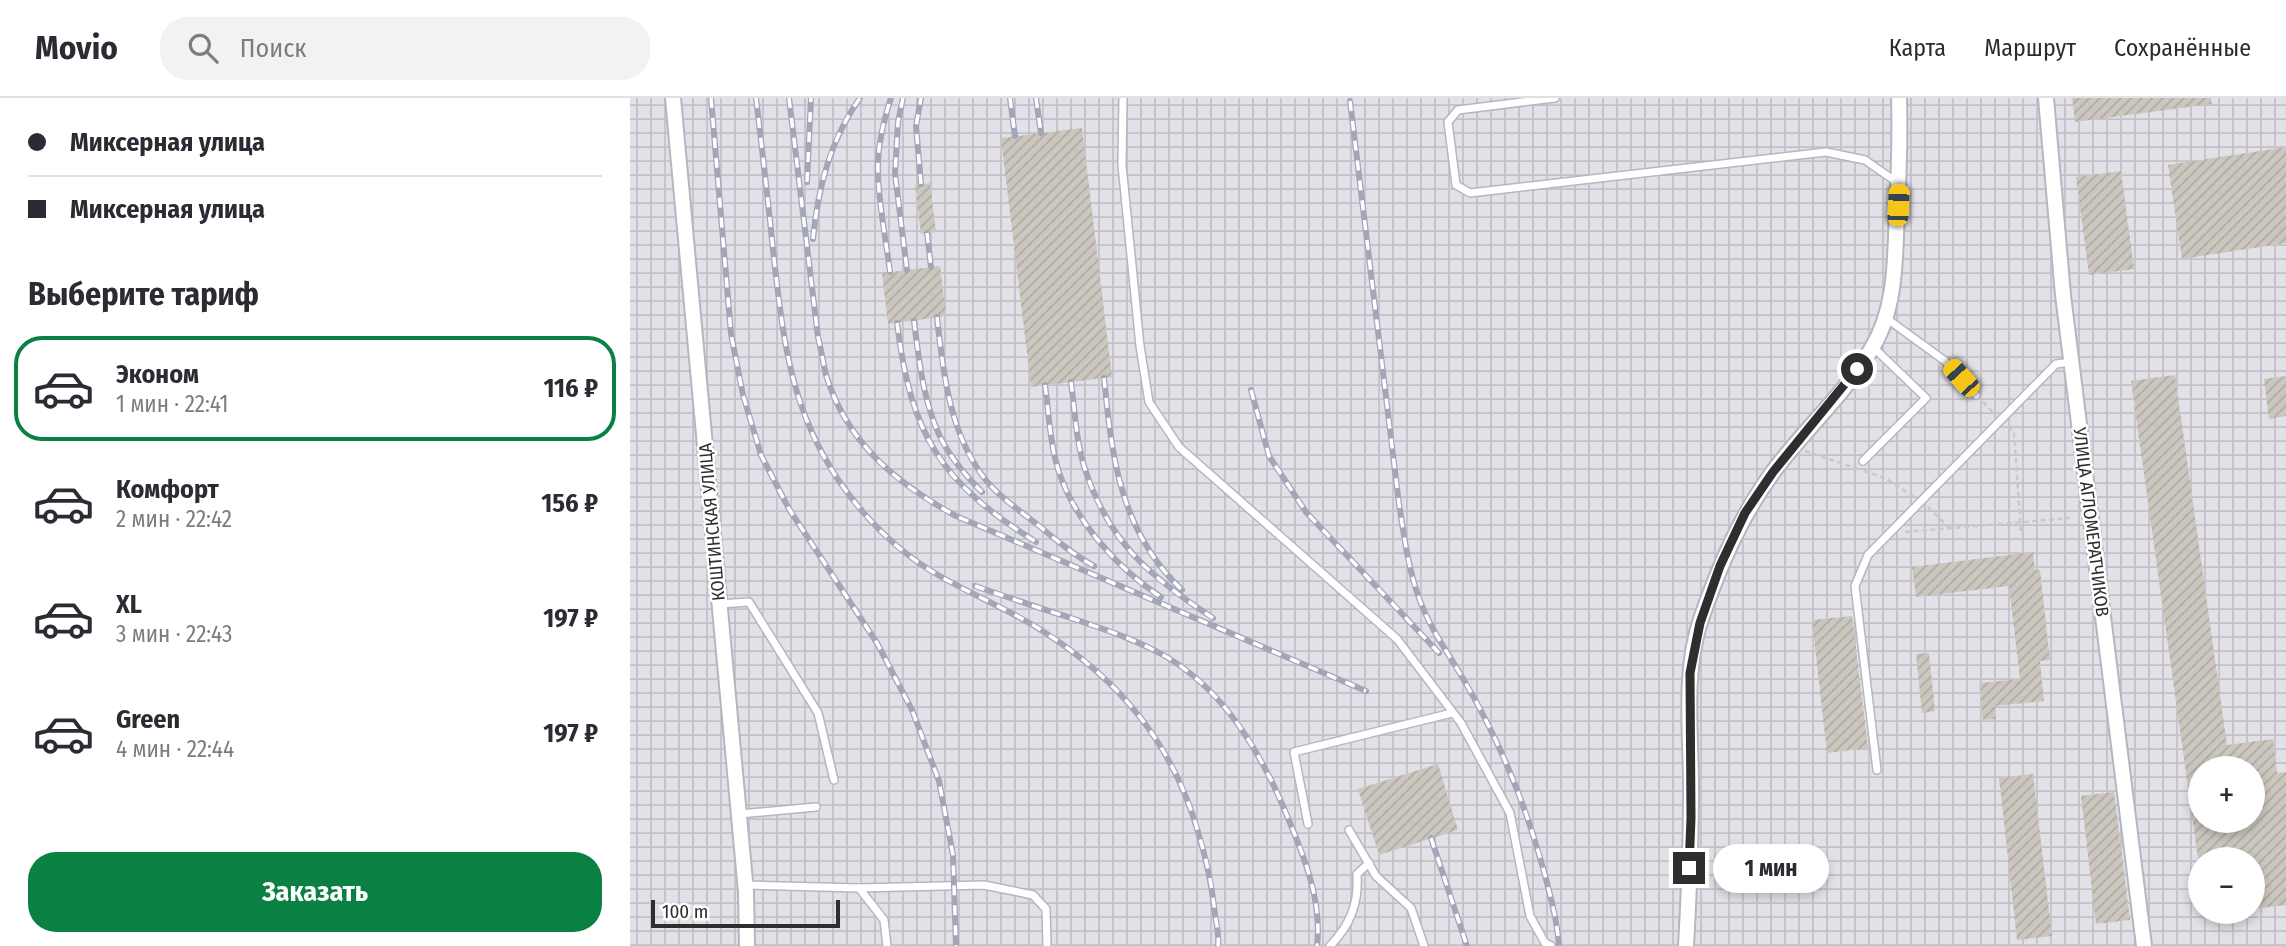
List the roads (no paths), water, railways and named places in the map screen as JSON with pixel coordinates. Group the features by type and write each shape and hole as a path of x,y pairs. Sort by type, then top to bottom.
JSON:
{"street":[{"name":"КОШТИНСКАЯ УЛИЦА","path":"673,98 745,885 747,946"},
{"path":"1686,946 1691,818 1690,673 1700,623 1720,566 1745,513 1773,472 1873,347 1885,317 1895,272 1899,98"},
{"name":"УЛИЦА АГЛОМЕРАТЧИКОВ","path":"2046,98 2063,295 2144,946"}],"lane":[{"path":"1123,98 1122,165 1140,346 1149,402 1180,447 1397,639 1452,713 1510,813 1531,916 1547,945"},
{"path":"1555,98 1458,110 1448,122 1451,163 1456,185 1469,193 1826,152 1865,160 1899,183"},
{"path":"1885,317 1945,361 1976,395"},
{"path":"1863,461 1926,398 1873,347"},
{"path":"1877,770 1855,586 1868,555 2056,365 2071,362"},
{"path":"719,604 750,602 818,713 834,780"},
{"path":"1308,824 1294,751 1452,713"},
{"path":"738,814 816,807"},
{"path":"1349,830 1376,876 1411,908 1424,946"},
{"path":"1330,946 1344,931 1358,897 1357,874 1368,863"},
{"path":"745,885 859,888 984,885 1033,895 1046,909 1047,946"},
{"path":"859,888 884,920 887,946"}],"railway":[{"path":"711,98 731,334 743,395 761,455 789,509 877,643 912,710 939,781 953,855 956,946"},
{"path":"756,98 785,341 799,398 822,453 859,507 906,553 947,580 1031,624 1072,651 1120,694 1140,718 1159,743 1187,800 1209,873 1218,946"},
{"path":"789,98 818,337 826,375 847,421 876,459 913,490 956,516 1366,691"},
{"path":"807,182 811,98"},
{"path":"813,239 818,201 827,165 841,131 860,98"},
{"path":"890,272 878,164 881,135 891,98"},
{"path":"903,98 898,122 895,174 907,270"},
{"path":"921,98 916,126 921,184"},
{"path":"1010,98 1015,136"},
{"path":"1036,98 1041,133"},
{"path":"1350,101 1399,504 1412,575 1429,620 1489,726 1519,796 1548,887 1559,946"},
{"path":"927,233 931,267"},
{"path":"937,317 949,399 971,458 1001,496 1065,547 1094,566"},
{"path":"914,321 932,417 945,446 982,492"},
{"path":"897,323 911,396 922,426 936,452 954,476 976,498 1036,542"},
{"path":"1104,378 1116,465 1132,518 1161,567 1182,590"},
{"path":"1071,382 1083,461 1107,520 1152,573 1213,618"},
{"path":"1045,385 1052,442 1067,493 1101,544 1129,573 1161,597"},
{"path":"1251,390 1269,456 1306,512 1439,653"},
{"path":"975,586 1142,644 1186,670 1206,687 1239,726 1278,794 1306,865 1315,897 1317,946"},
{"path":"1431,838 1467,946"}]}
